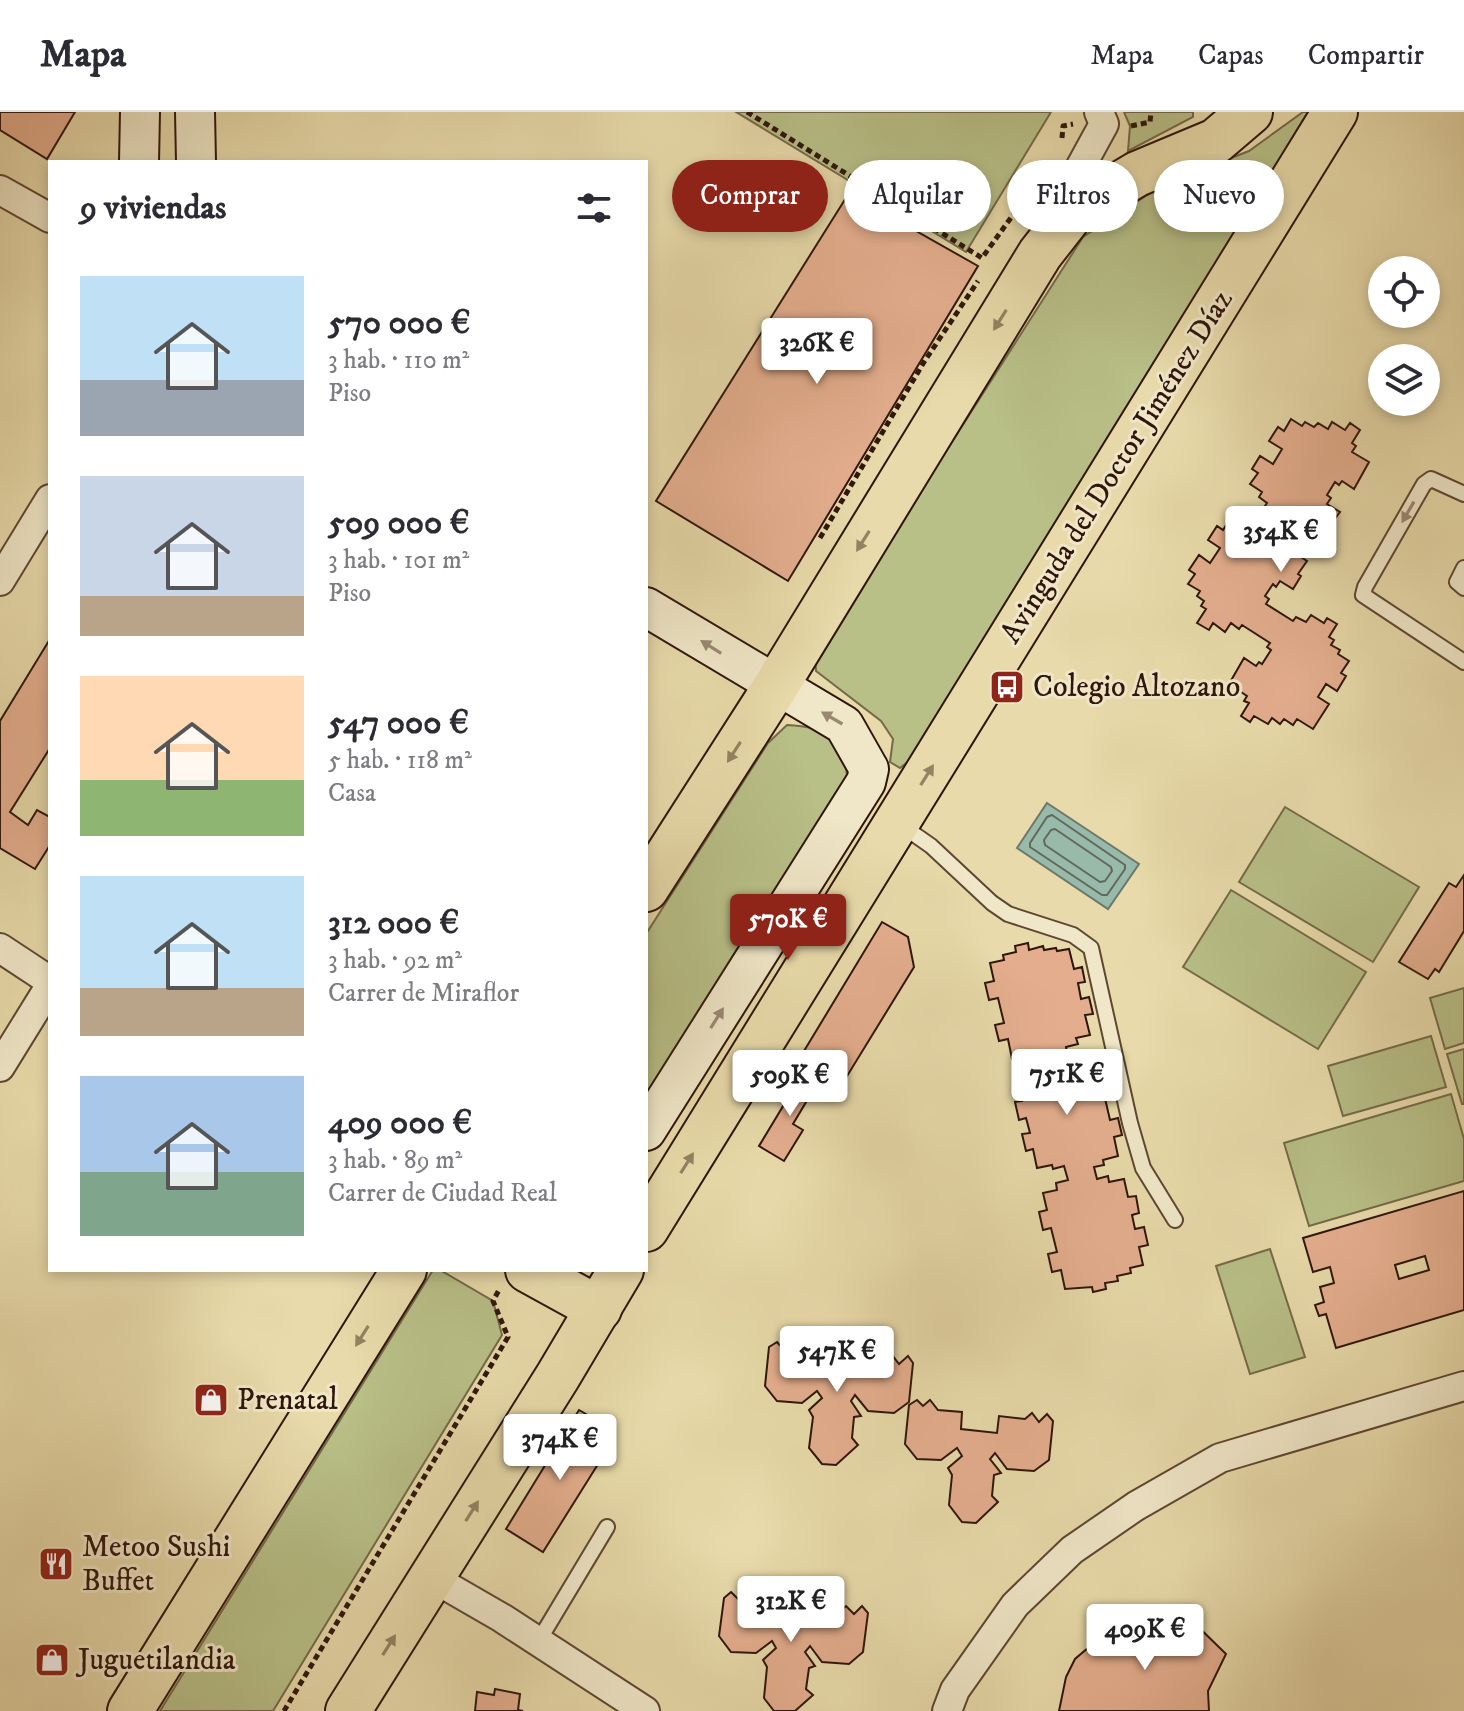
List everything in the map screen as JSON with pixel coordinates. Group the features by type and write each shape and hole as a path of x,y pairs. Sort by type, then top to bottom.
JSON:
{"main road":[{"path":"648,886 776,686 1040,254 1072,213 1137,174 1216,141 1250,112"},
{"name":"Avinguda del Doctor Jiménez Díaz","path":"648,1226 1335,112"},
{"path":"130,1711 403,1272"},
{"path":"348,1711 611,1283 517,1275"}],"street":[{"path":"139,160 140,112"},
{"path":"195,112 196,160"},
{"path":"1040,254 1050,223 1104,124 1100,114"},
{"path":"0,190 48,217"},
{"path":"0,581 48,502"},
{"path":"648,608 844,725 869,769 866,782 648,1128"},
{"path":"0,948 48,983"},
{"path":"0,1067 48,987"},
{"path":"947,1711 955,1690 1015,1605 1072,1550 1136,1506 1220,1458 1464,1386"},
{"path":"431,1577 645,1711"}],"lane":[{"path":"1464,494 1431,479 1424,484 1363,595 1464,662"},
{"path":"1464,568 1457,582 1464,588"},
{"path":"898,822 931,846 1008,914 1073,935 1091,948 1143,1168 1175,1220"},
{"path":"538,1642 607,1527"}],"path":[{"path":"747,112 982,258 1007,223"},
{"path":"1061,148 1063,126 1100,114"},
{"path":"284,1711 508,1337 493,1301 517,1275"}],"green space":[{"path":"736,112 1051,112 1022,160 1007,160 1007,184 991,211 991,160 844,160 844,178 828,168 828,160 815,160"},
{"path":"1124,112 1193,112 1193,117 1128,151 1130,126"},
{"path":"1303,112 1308,112 1279,160 1226,160 1249,151"},
{"path":"1154,191 1154,232 1236,232 924,749 900,768 890,762 893,739 881,721 816,671 815,656 1083,237 1091,232 1138,232 1138,201"},
{"path":"933,232 978,232 966,252"},
{"path":"787,725 822,731 837,742 847,776 648,1101 648,931 768,743"},
{"path":"1285,807 1419,887 1373,962 1239,882"},
{"path":"1231,890 1366,972 1318,1049 1183,967"},
{"path":"1464,988 1464,1043 1445,1049 1430,998"},
{"path":"1431,1036 1446,1087 1343,1116 1328,1066"},
{"path":"1464,1049 1464,1104 1462,1104 1447,1054"},
{"path":"1451,1094 1464,1139 1464,1181 1309,1226 1284,1143"},
{"path":"1270,1249 1305,1357 1250,1374 1216,1266"},
{"path":"432,1272 443,1272 493,1301 502,1335 273,1711 160,1711"}],"water":[{"path":"1047,803 1139,864 1108,909 1017,848"}],"building":[{"path":"0,112 75,112 47,159 0,130"},
{"path":"844,201 844,232 918,232 978,266 788,581 656,501 825,232 828,232 828,227"},
{"path":"1291,419 1302,426 1305,422 1314,427 1318,423 1328,429 1332,422 1345,430 1350,423 1360,430 1352,443 1356,446 1352,452 1369,462 1354,489 1342,481 1339,485 1335,482 1327,495 1331,498 1327,504 1340,512 1322,535 1306,525 1290,544 1293,545 1290,550 1307,561 1293,589 1280,581 1276,587 1273,584 1265,596 1269,599 1266,604 1293,621 1296,617 1306,622 1311,615 1324,623 1327,618 1337,624 1329,637 1334,640 1331,645 1340,650 1338,654 1349,661 1341,673 1346,676 1337,691 1326,684 1318,697 1329,704 1313,729 1297,719 1293,725 1284,719 1280,724 1272,718 1268,724 1254,716 1250,722 1241,716 1249,703 1244,701 1247,696 1229,684 1244,658 1256,666 1259,662 1262,664 1271,650 1267,647 1270,643 1242,625 1239,629 1231,623 1225,632 1213,623 1209,630 1197,623 1206,609 1201,606 1204,601 1197,596 1200,591 1188,584 1195,574 1189,570 1199,555 1210,563 1220,548 1208,540 1217,526 1223,530 1230,519 1240,527 1244,521 1252,527 1266,510 1263,509 1267,503 1259,497 1262,492 1250,484 1258,473 1252,469 1260,456 1273,464 1282,449 1269,441 1278,427 1284,431"},
{"path":"48,642 48,751 10,812 28,825 37,810 48,816 48,848 35,869 0,848 0,721"},
{"path":"1464,875 1464,931 1439,972 1435,969 1428,979 1399,962 1449,883 1456,887"},
{"path":"882,922 908,937 914,967 844,1081 801,1056"},
{"path":"1028,943 1029,950 1043,946 1044,950 1069,949 1074,969 1082,967 1085,982 1078,983 1081,999 1089,997 1093,1014 1085,1015 1090,1035 1076,1038 1078,1044 1066,1047 1068,1059 1081,1056 1082,1061 1096,1059 1100,1078 1109,1076 1113,1092 1104,1094 1110,1120 1118,1118 1122,1135 1114,1137 1118,1156 1103,1160 1104,1165 1094,1167 1097,1179 1108,1176 1109,1182 1124,1179 1128,1197 1136,1196 1139,1213 1132,1215 1135,1229 1144,1227 1148,1245 1139,1247 1143,1265 1130,1268 1131,1273 1117,1276 1118,1281 1105,1283 1106,1289 1093,1292 1092,1287 1065,1289 1061,1270 1052,1272 1048,1254 1057,1252 1051,1228 1043,1230 1039,1212 1047,1210 1043,1193 1057,1190 1056,1183 1068,1180 1064,1166 1037,1168 1033,1149 1026,1151 1022,1134 1030,1133 1026,1118 1019,1120 1015,1102 1022,1101 1018,1082 1043,1072 1040,1058 1027,1061 1026,1056 1012,1059 1008,1039 999,1041 995,1025 1004,1023 998,998 989,1000 985,983 994,981 990,963 1004,960 1003,955 1016,952 1015,946"},
{"path":"806,1068 821,1077 793,1124 803,1130 784,1161 759,1146"},
{"path":"1464,1191 1464,1310 1336,1348 1326,1314 1319,1316 1315,1305 1324,1302 1320,1287 1334,1283 1330,1267 1313,1272 1303,1238","holes":["1425,1256 1429,1270 1399,1279 1395,1265"]},
{"path":"777,1342 783,1349 790,1342 799,1352 822,1354 821,1371 857,1375 859,1358 886,1361 892,1355 899,1364 908,1356 913,1363 909,1402 894,1413 868,1411 855,1395 851,1401 861,1416 854,1417 852,1438 858,1445 836,1465 822,1464 809,1448 813,1417 809,1410 822,1398 817,1391 802,1403 777,1401 765,1386 769,1347"},
{"path":"917,1400 923,1406 930,1400 938,1410 962,1412 961,1429 997,1433 999,1416 1025,1419 1032,1413 1039,1422 1047,1414 1053,1421 1049,1460 1034,1471 1007,1469 995,1453 990,1459 1001,1473 994,1475 992,1496 998,1502 976,1523 962,1522 949,1505 952,1475 948,1468 962,1456 957,1448 941,1460 917,1459 905,1444 909,1405"},
{"path":"579,1410 605,1425 600,1461 543,1552 506,1529"},
{"path":"731,1592 738,1599 745,1593 753,1602 776,1605 776,1621 812,1625 813,1609 840,1611 846,1606 854,1614 862,1606 868,1613 863,1652 849,1664 822,1662 810,1646 805,1652 815,1666 809,1668 806,1689 813,1695 795,1711 774,1711 764,1698 767,1667 763,1660 776,1648 772,1641 756,1653 731,1652 719,1636 724,1598"},
{"path":"1185,1614 1226,1654 1208,1691 1209,1711 1059,1711 1066,1677 1075,1659 1089,1647 1123,1633 1149,1634"},
{"path":"495,1689 520,1694 518,1710 523,1711 475,1711 477,1692 494,1695"}],"place":[{"name":"Colegio Altozano","path":"1007,687"},
{"name":"Prenatal","path":"211,1400"},
{"name":"Metoo Sushi Buffet","path":"56,1564"},
{"name":"Juguetilandia","path":"52,1660"}]}
